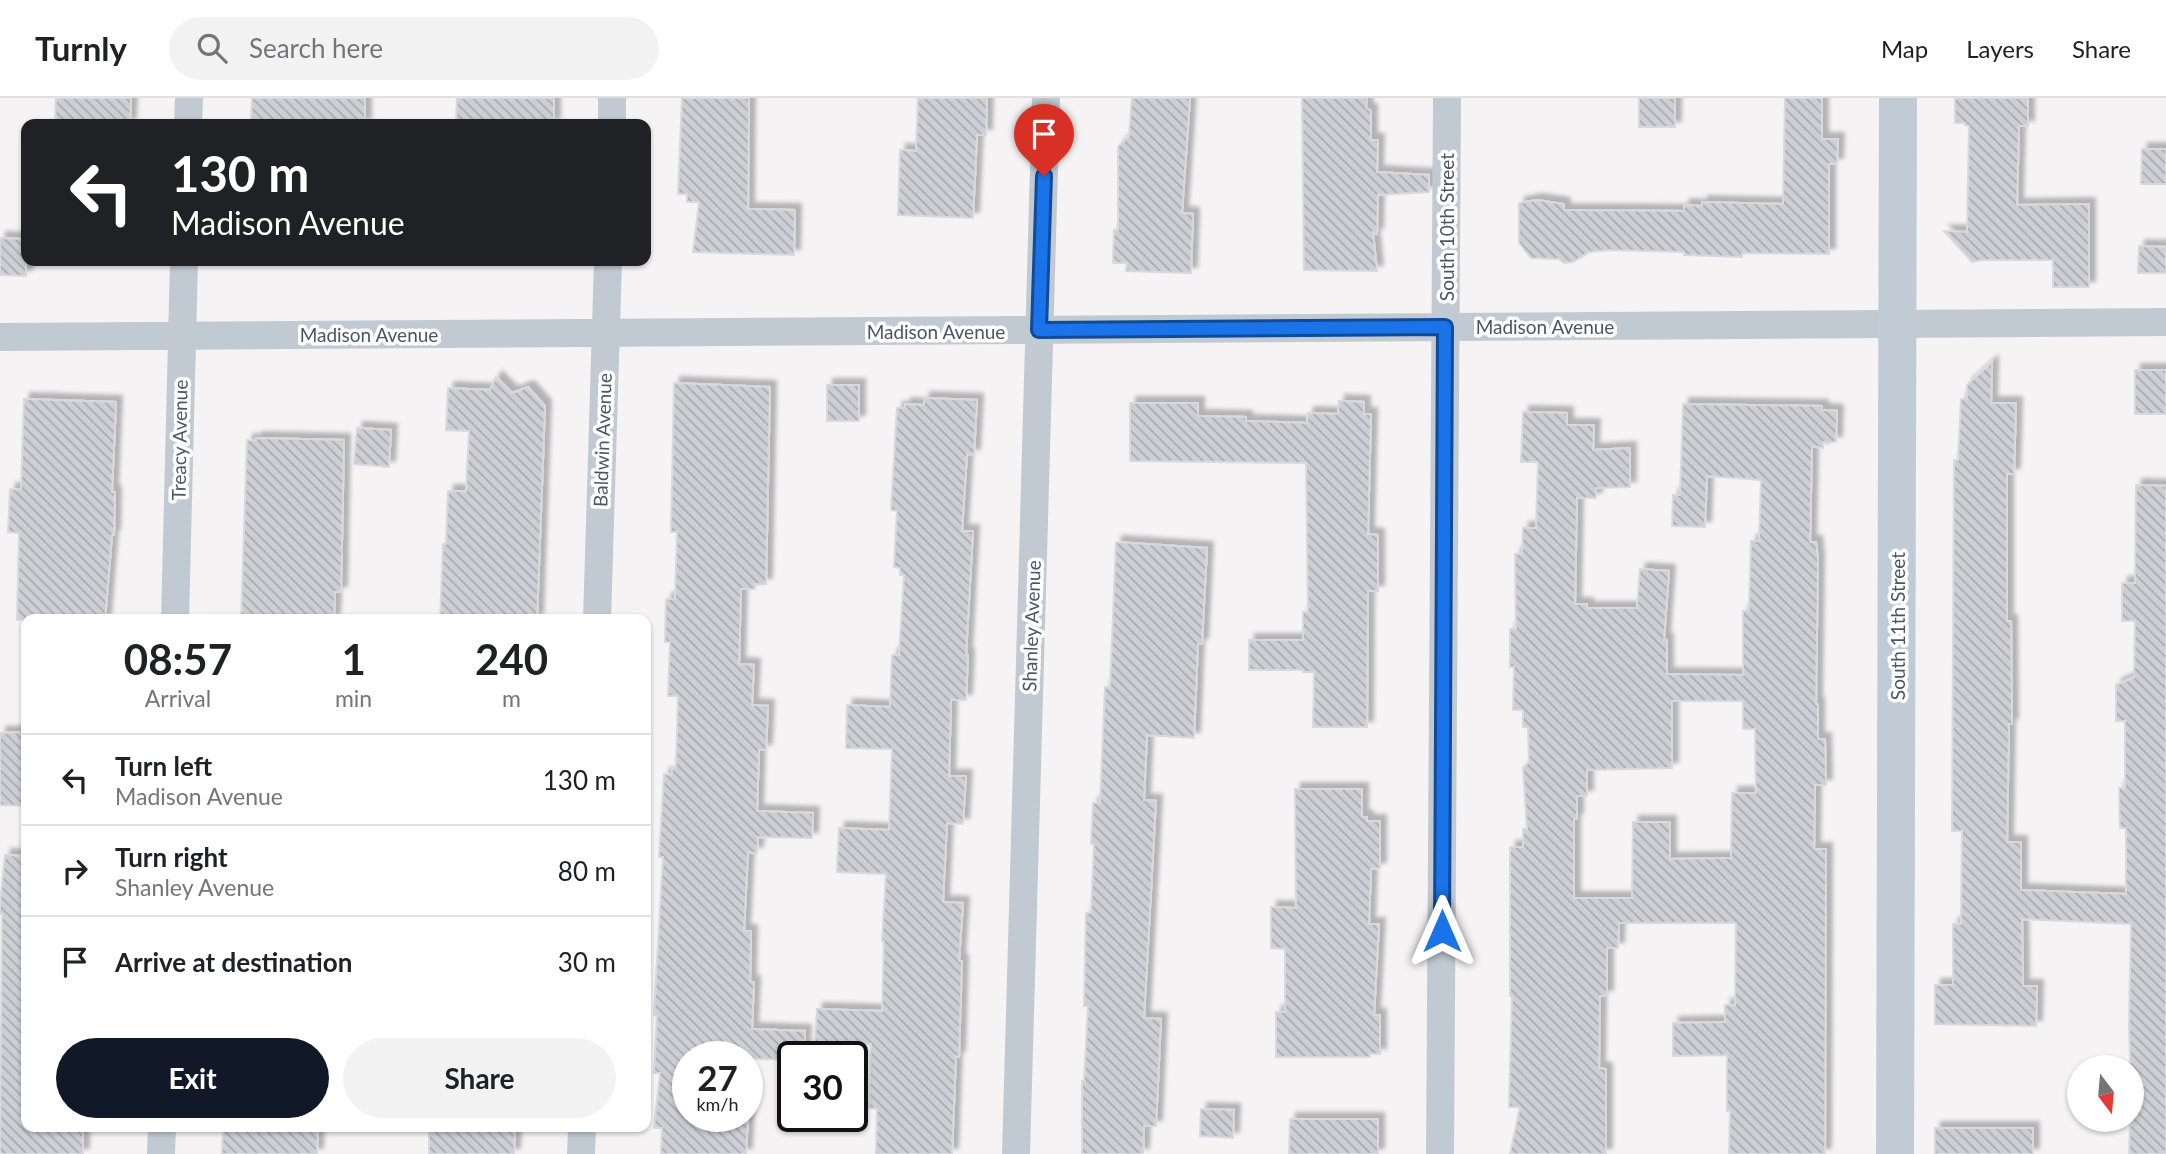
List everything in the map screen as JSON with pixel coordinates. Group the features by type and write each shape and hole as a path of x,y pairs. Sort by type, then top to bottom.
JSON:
{"street":[{"path":"188,119 189,98"},
{"path":"612,98 612,119"},
{"name":"Shanley Avenue","path":"1016,1154 1046,98"},
{"name":"South 10th Street","path":"1440,1154 1447,98"},
{"name":"South 11th Street","path":"1895,1154 1898,98"},
{"name":"Treacy Avenue","path":"175,614 184,266"},
{"name":"Baldwin Avenue","path":"597,614 608,266"},
{"name":"Madison Avenue","path":"0,337 2166,322"},
{"path":"161,1154 162,1132"},
{"path":"581,1154 582,1132"}],"building":[{"path":"56,98 131,98 130,119 55,119"},
{"path":"252,98 365,98 365,119 251,119"},
{"path":"457,98 554,98 554,119 456,119"},
{"path":"682,98 749,98 748,209 795,210 794,255 693,252 699,202 687,202 687,194 678,194"},
{"path":"918,98 987,98 986,135 977,135 973,218 898,215 900,150 916,151"},
{"path":"1132,98 1190,98 1182,213 1193,214 1191,273 1126,271 1127,263 1113,263 1114,230 1118,230 1118,147 1129,136"},
{"path":"1302,98 1367,98 1366,108 1371,111 1371,140 1378,140 1377,172 1429,175 1429,192 1378,195 1377,234 1373,232 1377,271 1304,270"},
{"path":"1639,98 1675,98 1675,127 1639,127"},
{"path":"1785,98 1822,98 1822,139 1838,139 1837,164 1829,164 1829,254 1742,253 1742,257 1609,250 1589,252 1573,262 1564,263 1559,259 1531,258 1519,243 1519,203 1537,200 1564,204 1564,210 1684,211 1684,205 1702,206 1702,202 1783,204"},
{"path":"1955,98 2028,98 2028,126 2019,126 2017,205 2089,204 2089,287 2053,287 2053,260 1972,262 1944,231 1967,232 1969,126 1955,123"},
{"path":"2142,149 2166,149 2166,184 2141,184"},
{"path":"0,238 21,239 21,266 26,266 26,276 0,275"},
{"path":"2139,246 2166,247 2166,273 2138,273"},
{"path":"1992,362 1991,403 2016,403 2014,474 2007,474 2007,621 2011,621 2012,724 2009,724 2007,842 2021,842 2021,890 2126,894 2126,828 2120,828 2119,788 2125,788 2125,721 2116,721 2116,685 2134,677 2135,621 2122,621 2122,583 2135,583 2136,485 2166,486 2166,1154 2129,1154 2130,1132 2144,1132 2144,1055 2130,1055 2131,924 2022,919 2023,986 2037,986 2036,1026 1935,1024 1935,985 1953,985 1953,924 1961,924 1962,831 1952,831 1954,460 1958,460 1961,399 1967,399 1967,385"},
{"path":"2135,370 2166,370 2166,414 2135,414"},
{"path":"496,377 512,393 528,387 545,406 537,614 440,614 448,491 466,491 469,431 446,430 448,388 490,390"},
{"path":"674,383 770,387 766,584 755,584 755,589 741,589 739,664 754,665 752,705 768,706 766,750 759,750 757,811 813,813 812,838 758,837 757,853 748,852 744,931 751,931 750,982 754,982 752,1029 805,1031 805,1041 777,1041 777,1060 763,1059 763,1041 672,1041 672,1132 747,1132 746,1154 661,1154 662,1128 654,1128 660,1073 654,1073 657,1016 654,1015 663,857 659,857 664,774 672,775 672,768 676,768 678,696 668,696 670,642 665,642 666,599 675,599 677,532 671,532"},
{"path":"827,385 859,385 859,421 827,421"},
{"path":"924,398 977,400 974,455 967,454 962,531 973,531 966,700 951,700 949,776 966,776 963,824 947,823 943,902 963,903 959,961 962,961 959,1057 956,1056 952,1154 876,1154 877,1109 869,1108 871,1044 868,1041 815,1041 817,1009 882,1011 886,874 837,872 839,828 889,830 892,749 846,748 847,705 890,707 892,655 899,655 904,575 900,575 900,568 894,567 897,511 891,510 897,408 905,408 905,404 924,405"},
{"path":"24,399 116,402 112,492 115,492 114,535 105,614 21,614 21,620 17,620 19,533 8,532 10,489 21,490"},
{"path":"1339,401 1364,402 1364,414 1371,414 1368,534 1378,535 1378,591 1368,591 1367,727 1313,727 1314,672 1249,670 1249,640 1303,640 1303,612 1308,612 1306,463 1130,461 1130,403 1198,403 1198,416 1307,423 1308,413 1338,414"},
{"path":"1683,404 1822,406 1822,410 1837,411 1836,442 1823,442 1823,448 1812,446 1810,542 1816,542 1818,559 1818,739 1825,739 1826,785 1815,785 1814,849 1826,849 1825,1154 1729,1154 1727,1055 1673,1056 1673,1023 1725,1022 1725,1005 1735,1005 1736,923 1619,923 1618,948 1607,948 1607,996 1600,996 1599,1068 1606,1069 1606,1154 1510,1154 1520,1107 1509,1107 1512,996 1510,847 1523,847 1523,829 1527,829 1523,768 1529,762 1528,727 1523,727 1523,710 1513,710 1514,667 1510,667 1510,629 1516,629 1515,554 1522,554 1523,528 1536,528 1538,462 1521,462 1523,412 1567,413 1567,425 1594,425 1593,450 1630,448 1630,487 1596,488 1596,498 1577,498 1575,604 1587,604 1587,608 1637,608 1640,569 1669,571 1664,640 1667,640 1667,674 1743,675 1743,611 1749,611 1751,541 1759,541 1761,480 1707,476 1705,527 1672,526 1673,495 1680,495","holes":["1672,701 1743,701 1743,729 1755,729 1756,793 1732,793 1731,858 1670,859 1670,822 1633,822 1632,898 1574,898 1574,819 1577,819 1577,796 1587,796 1587,770 1672,768"]},
{"path":"357,428 391,430 389,467 354,464"},
{"path":"256,438 344,440 341,592 335,592 334,614 241,614 247,440 256,441"},
{"path":"1116,542 1207,548 1202,644 1198,644 1194,738 1147,735 1144,800 1156,801 1144,1018 1161,1019 1156,1126 1144,1126 1143,1154 1082,1154 1082,1081 1088,1006 1084,1006 1086,913 1091,913 1093,803 1100,803 1105,687 1110,688"},
{"path":"21,732 21,806 0,805 0,733"},
{"path":"1295,789 1362,789 1362,817 1367,817 1367,821 1380,821 1380,868 1371,869 1369,924 1379,924 1374,1015 1380,1015 1380,1054 1370,1054 1370,1057 1276,1057 1276,1012 1285,1012 1285,949 1271,948 1271,907 1296,908"},
{"path":"5,855 21,856 21,1132 83,1132 83,1154 0,1154 0,904"},
{"path":"1201,1109 1234,1110 1233,1138 1200,1136"},
{"path":"1290,1119 1378,1119 1378,1154 1289,1154"},
{"path":"1935,1128 2033,1128 2033,1154 1935,1154"},
{"path":"223,1132 318,1132 317,1154 222,1154"},
{"path":"429,1132 515,1132 514,1154 429,1154"}],"route":[{"path":"1044,176 1039,330 1445,327 1442,931"}]}
